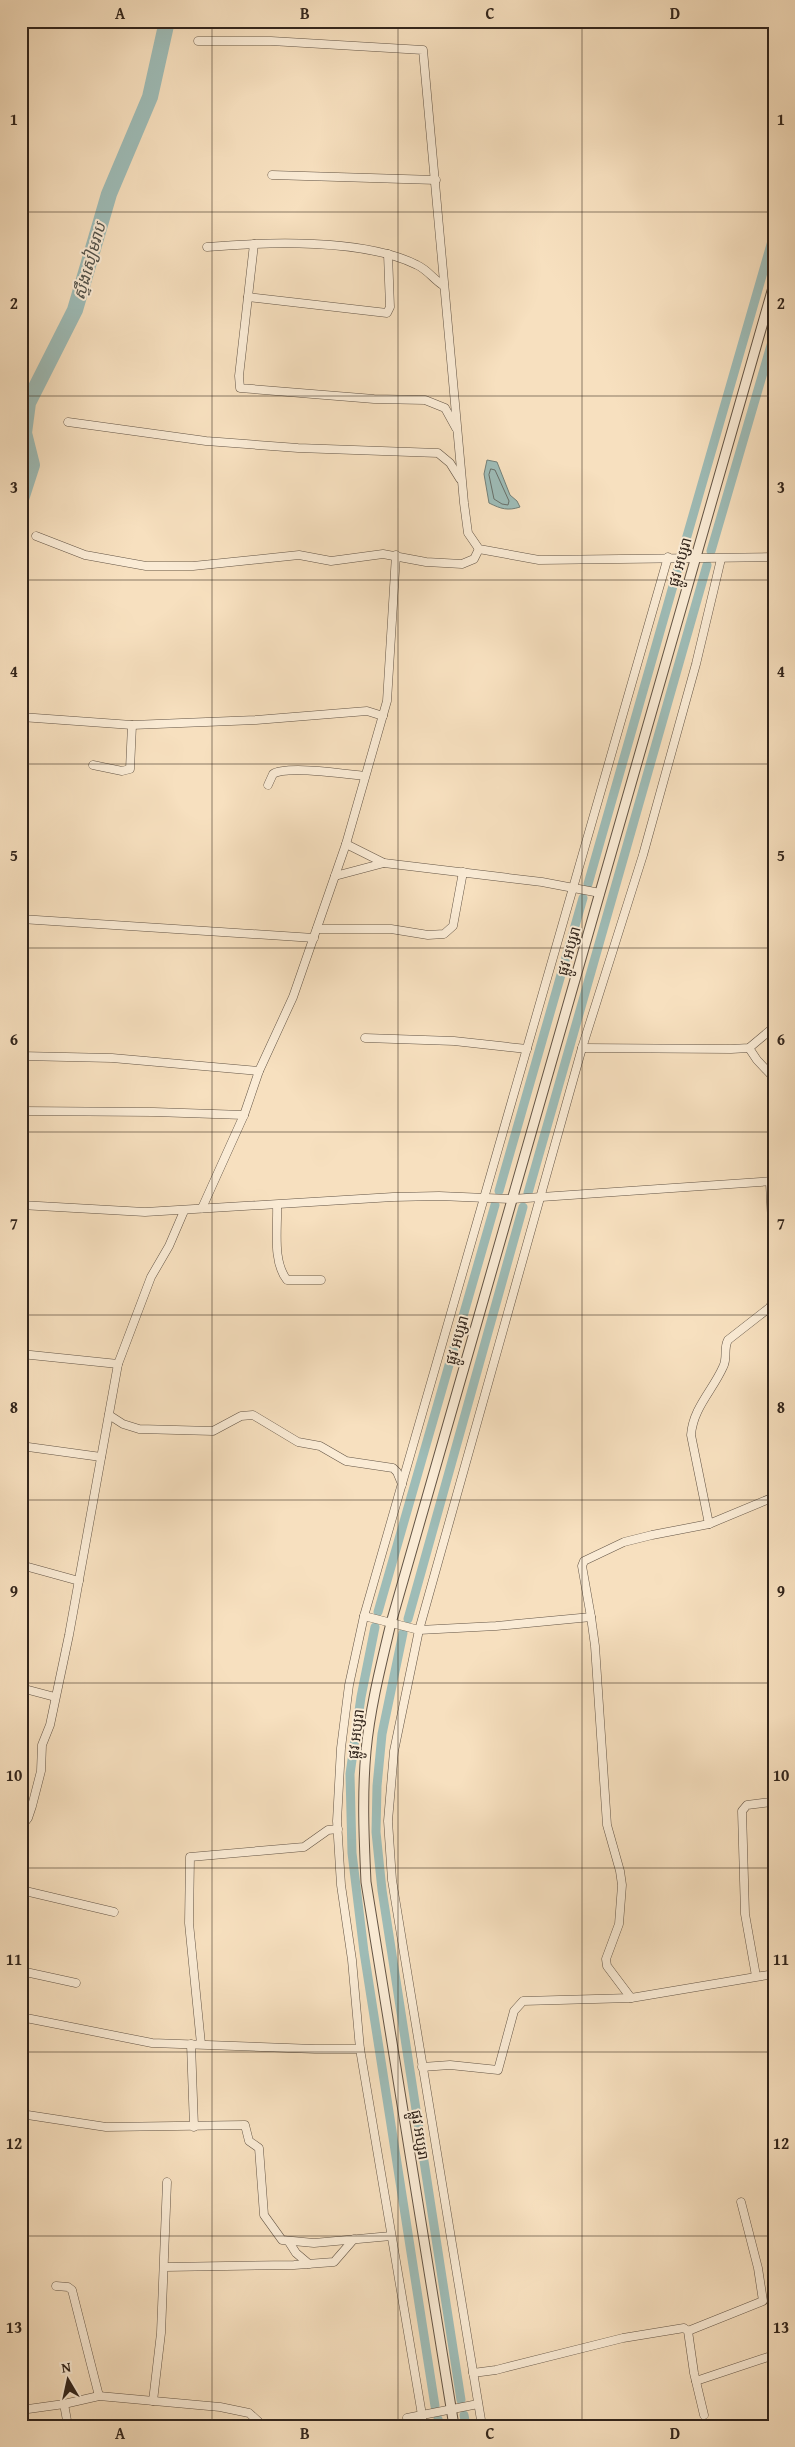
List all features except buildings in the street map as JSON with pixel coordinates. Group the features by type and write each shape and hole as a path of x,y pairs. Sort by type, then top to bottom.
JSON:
{"street":[{"path":"198,41 270,41 423,50 462,481 468,533 480,549 538,560 774,557"},
{"path":"272,175 436,180"},
{"path":"207,247 290,243 344,247 388,254 425,269 444,286"},
{"path":"254,244 239,376 240,388 374,399 426,400 445,408 458,432"},
{"path":"248,297 386,313 390,307 388,254"},
{"name":"ផ្លូវ អប្សរា","path":"454,2426 366,1882 363,1821 366,1751 374,1698 391,1623 774,284"},
{"path":"68,422 206,441 317,449 438,453 450,463 462,481"},
{"path":"36,536 85,555 146,566 194,566 288,555 310,556 331,561 370,555 396,555 426,562 462,564 474,559 480,549"},
{"path":"202,1208 244,1115 259,1071 292,997 346,844 386,702 396,555"},
{"path":"422,2426 422,2414 360,2049 352,1960 341,1885 338,1829 341,1748 349,1685 364,1616 668,557"},
{"path":"482,2426 392,1880 388,1821 394,1751 419,1630 582,1048 643,855 696,664 721,559"},
{"path":"21,717 132,725 256,720 367,711 383,716"},
{"path":"93,765 122,771 130,769 132,725"},
{"path":"268,785 273,774 281,770 365,776"},
{"path":"346,844 384,863 542,882 600,893"},
{"path":"335,876 384,863"},
{"path":"317,929 392,929 428,935 444,934 453,926 463,872"},
{"path":"21,919 314,938"},
{"path":"582,1048 749,1048 774,1027"},
{"path":"365,1038 454,1041 527,1049"},
{"path":"749,1048 757,1060 774,1078"},
{"path":"21,1056 112,1058 259,1071"},
{"path":"21,1111 244,1115"},
{"path":"21,1205 145,1212 184,1211 202,1208 393,1197 484,1197 512,1199 772,1182 774,1264"},
{"path":"277,1204 279,1265 283,1274 287,1280 321,1280"},
{"path":"21,1827 28,1818 41,1771 42,1745 50,1725 79,1581 118,1364 151,1277 169,1246 184,1211"},
{"path":"709,1524 691,1435 696,1412 724,1367 728,1340 770,1308 774,1301"},
{"path":"21,1354 118,1364"},
{"path":"109,1415 123,1424 139,1429 213,1431 241,1416 253,1415 298,1442 320,1446 346,1461 391,1467 397,1472 402,1484"},
{"path":"21,1446 101,1457"},
{"path":"631,1998 607,1966 606,1959 619,1924 622,1885 607,1826 595,1646 582,1566 584,1561 633,1540 709,1524 774,1497"},
{"path":"21,1565 79,1581"},
{"path":"364,1616 419,1630 496,1626 591,1616"},
{"path":"21,1688 55,1697"},
{"path":"756,1976 745,1914 742,1811 747,1805 771,1802"},
{"path":"201,2044 190,1939 190,1857 304,1846 328,1830 338,1829"},
{"path":"21,1890 114,1912"},
{"path":"21,1971 76,1983"},
{"path":"422,2067 450,2066 498,2070 514,2011 522,2001 631,1998 774,1974"},
{"path":"21,2017 143,2042 360,2049"},
{"path":"191,2044 194,2127"},
{"path":"21,2114 106,2126 194,2127 245,2125 249,2140 259,2148 264,2215 282,2240 314,2243 391,2236"},
{"path":"153,2401 161,2333 167,2182"},
{"path":"473,2373 496,2370 644,2333 681,2328 688,2331 763,2301 758,2268 741,2202"},
{"path":"165,2267 334,2262 354,2239"},
{"path":"289,2242 296,2253 309,2264"},
{"path":"56,2286 68,2286 72,2290 99,2396"},
{"path":"688,2331 704,2415"},
{"path":"696,2381 774,2355"},
{"path":"21,2410 64,2404 99,2396 220,2407 250,2413 259,2422 258,2426"},
{"path":"64,2404 68,2426"},
{"path":"406,2418 478,2404"}],"water":[{"path":"487,460 497,462 510,495 517,501 520,507 504,509 489,503 484,474"}],"waterway":[{"name":"ស្ទឹងសៀមរាប","path":"21,499 32,465 24,433 28,403 75,310 109,194 150,97 167,21"},
{"path":"683,550 774,234"},
{"path":"711,551 774,335"},
{"path":"588,884 679,565"},
{"path":"528,1193 707,565"},
{"path":"499,1191 583,898"},
{"path":"378,1612 495,1205"},
{"path":"408,1619 523,1207"},
{"path":"375,1627 361,1697 350,1774 352,1853 364,1952 435,2406"},
{"path":"403,1633 382,1734 377,1786 376,1832 382,1890 461,2400"},
{"path":"464,2415 466,2426"},
{"path":"438,2419 439,2426"}]}
